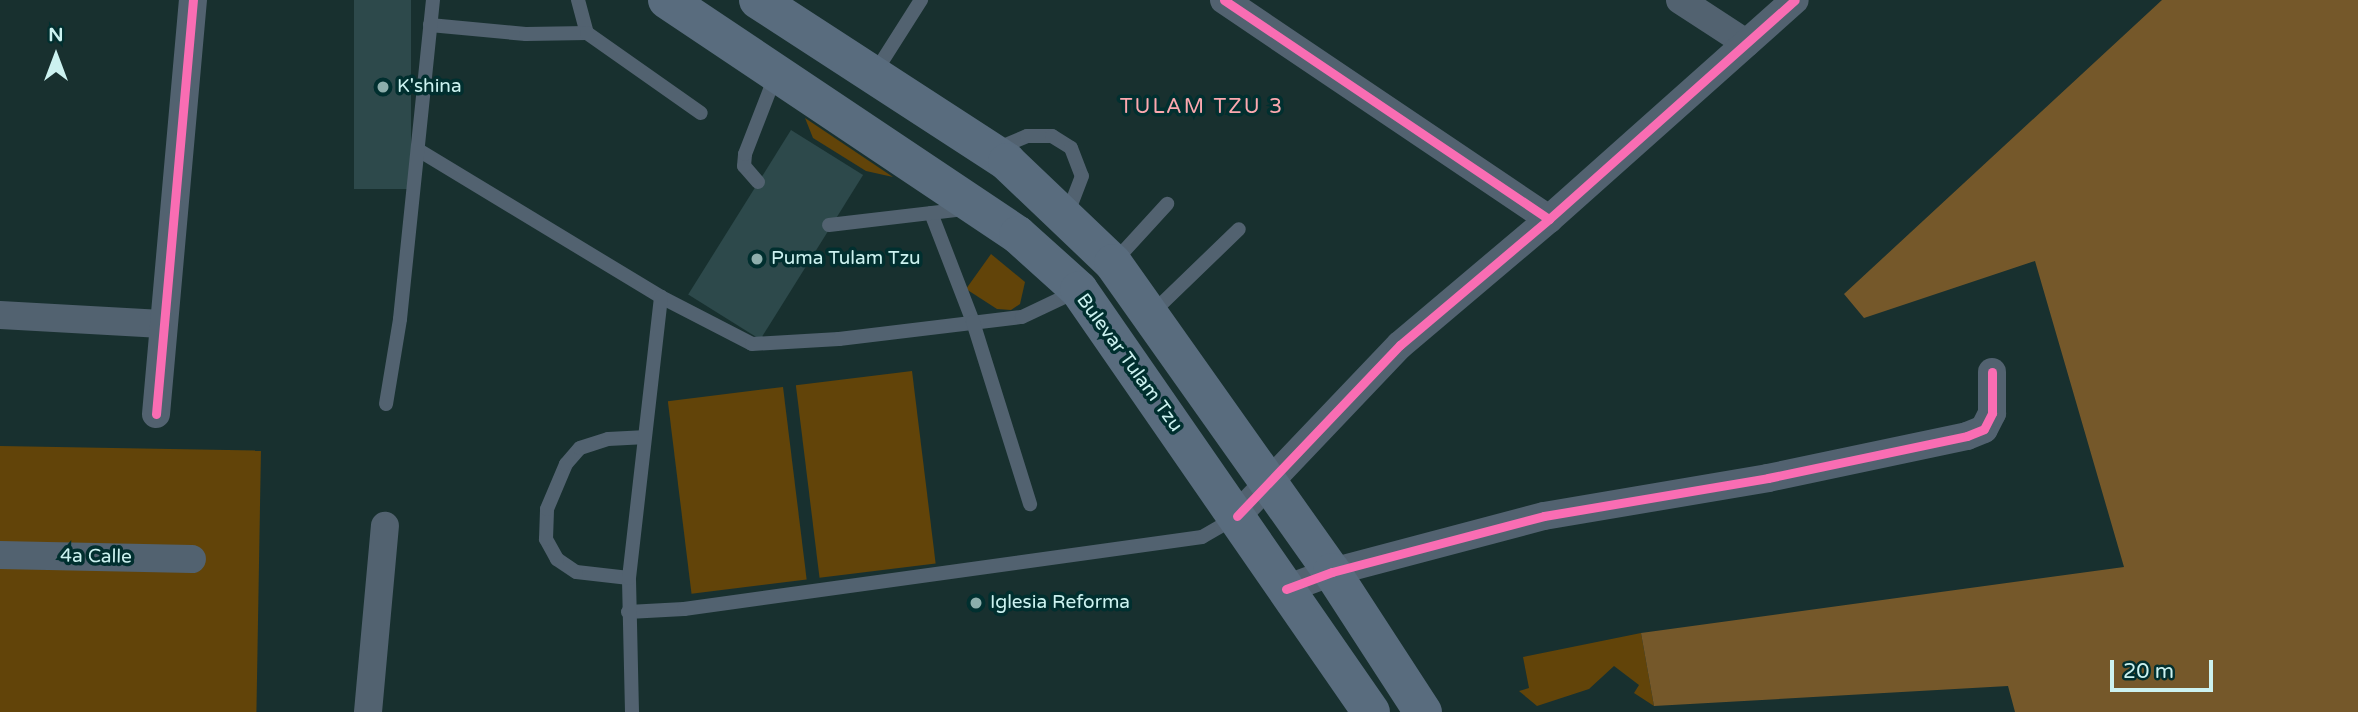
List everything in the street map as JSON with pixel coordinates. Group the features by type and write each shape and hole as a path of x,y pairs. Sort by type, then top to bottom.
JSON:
{"main road":[{"name":"Bulevar Tulam Tzu","path":"668,0 1018,235 1079,290 1371,712"},
{"path":"758,0 991,152 1067,215 1113,263 1332,572 1423,712"},
{"path":"776,72 810,33"}],"street":[{"path":"156,414 193,0"},
{"path":"1224,0 1549,219"},
{"path":"1680,0 1746,43"},
{"path":"1237,516 1266,481 1400,345 1549,219 1795,0"},
{"path":"0,315 162,324"},
{"path":"1286,589 1332,572 1544,516 1768,478 1967,436 1984,429 1992,413 1992,372"},
{"path":"368,712 384,526"},
{"name":"4a Calle","path":"0,555 192,559"}],"lane":[{"path":"386,404 420,151 433,0"},
{"path":"579,0 587,33"},
{"path":"874,75 921,0"},
{"path":"430,25 526,34 587,33 701,113"},
{"path":"758,182 744,166 745,154 776,72"},
{"path":"991,152 1027,136 1052,136 1071,148 1082,176 1067,215"},
{"path":"420,151 661,297 752,344 839,339 1022,317 1079,290"},
{"path":"1113,263 1167,204"},
{"path":"829,225 978,208"},
{"path":"931,213 973,322 1030,504"},
{"path":"1150,315 1239,229"},
{"path":"632,712 629,578 642,437 661,297"},
{"path":"629,578 576,572 557,559 545,539 547,509 566,464 580,448 608,439 642,437"},
{"path":"628,612 684,608 1202,537 1237,516"}],"shaded area":[{"path":"2162,0 2358,0 2358,712 2015,712 2008,686 1654,706 1641,633 2124,567 2035,261 1864,318 1844,294"},
{"path":"805,118 893,177 866,171 813,138"},
{"path":"991,254 1025,282 1020,304 1011,310 997,309 966,289"},
{"path":"912,371 936,564 820,578 796,385"},
{"path":"783,387 807,580 692,594 668,401"},
{"path":"0,446 261,451 256,712 0,712"},
{"path":"1641,633 1654,706 1634,693 1639,685 1614,666 1589,689 1537,706 1519,691 1529,688 1523,657"}],"building":[{"path":"354,0 411,0 411,189 354,189"},
{"name":"Puma Tulam Tzu","path":"791,130 863,175 760,340 688,295"}],"cycle path":[{"path":"156,414 193,0"},
{"path":"1224,0 1549,219"},
{"path":"1237,516 1400,345 1549,219 1795,0"},
{"path":"1286,589 1332,572 1544,516 1768,478 1967,436 1984,429 1992,413 1992,372"}],"place":[{"name":"K'shina","path":"383,87"},
{"name":"Puma Tulam Tzu","path":"757,259"},
{"name":"Iglesia Reforma","path":"976,603"}],"district":[{"name":"TULAM TZU 3","path":"1202,107"}]}
